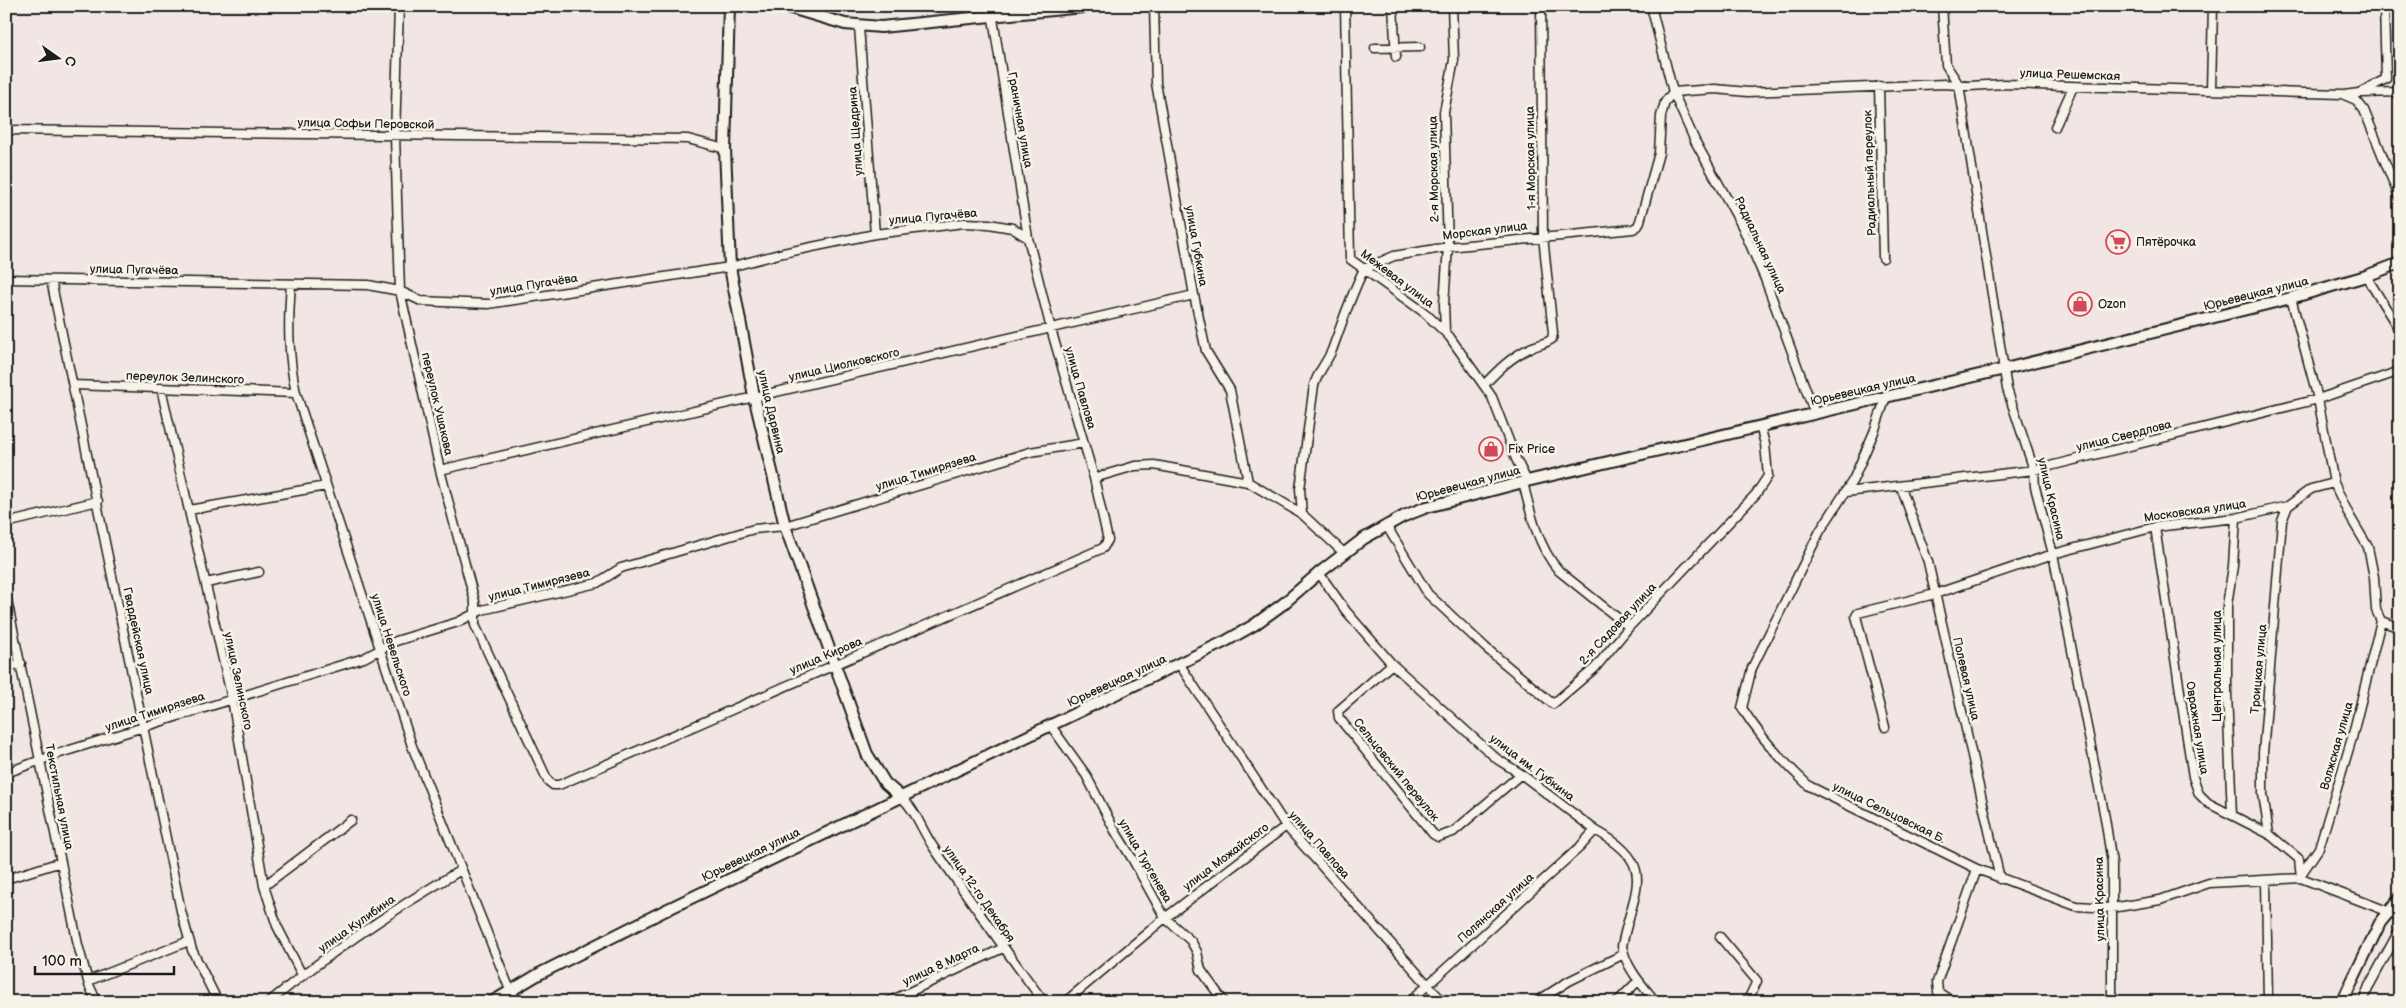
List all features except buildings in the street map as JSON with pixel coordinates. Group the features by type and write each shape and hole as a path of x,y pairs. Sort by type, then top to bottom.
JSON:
{"main road":[{"name":"улица Дарвина","path":"729,6 725,149 730,267 754,396 785,526 834,665 867,754 885,782 901,797"},
{"path":"784,6 859,27 896,26 991,12 1093,6"},
{"name":"Юрьевецкая улица","path":"492,1002 510,990 666,910 1180,664 1254,625 1283,604 1344,553 1386,525 1421,509 1525,481 2005,370 2291,298 2366,276 2400,263"},
{"path":"2342,1002 2371,938 2387,912 2400,898"}],"street":[{"name":"переулок Ушакова","path":"399,6 395,136 400,291 440,470 475,602 475,625 548,781 553,785"},
{"name":"улица Губкина","path":"1154,6 1156,83 1194,295 1206,351 1230,390 1248,482"},
{"name":"Межевая улица","path":"1345,6 1350,259 1425,313 1445,332 1492,397 1525,481 1530,512 1550,560 1559,571 1629,628"},
{"path":"1393,6 1396,57"},
{"name":"2-я Морская улица","path":"1445,332 1444,304 1448,246 1444,112 1454,60 1452,6"},
{"name":"1-я Морская улица","path":"1484,385 1508,360 1552,339 1553,333 1543,236 1541,6"},
{"path":"1651,6 1673,92"},
{"name":"улица Красина","path":"1942,6 1946,65 1959,85 2007,389 2034,470 2036,487 2053,554 2107,827 2112,863 2112,1002"},
{"path":"2212,90 2213,6"},
{"path":"2359,93 2386,79 2384,6"},
{"name":"Граничная улица","path":"991,12 1028,238"},
{"name":"улица Щедрина","path":"859,27 875,234"},
{"path":"1375,48 1420,47"},
{"name":"улица Решемская","path":"1673,92 1715,89 1748,92 1945,84 2344,94 2400,92"},
{"name":"Радиальный переулок","path":"1878,86 1883,258"},
{"path":"2055,127 2073,87"},
{"name":"Морская улица","path":"1364,269 1394,256 1448,246 1633,229 1638,226 1659,154 1665,102 1673,92"},
{"name":"Радиальная улица","path":"1673,92 1695,141 1742,226 1765,279 1815,414"},
{"path":"2344,94 2356,100 2364,110 2400,199"},
{"name":"улица Софьи Перовской","path":"6,130 688,139 725,149"},
{"name":"улица Пугачёва","path":"6,280 368,285 400,291 421,301 488,304 730,267 783,253 875,234 964,223 989,224 1012,228 1028,238"},
{"name":"улица Павлова","path":"1028,238 1051,329 1094,478 1108,540 1107,545"},
{"path":"1302,514 1300,489 1314,385 1319,369 1331,352 1353,291 1364,269"},
{"path":"2366,276 2400,331"},
{"name":"Гвардейская улица","path":"51,280 145,727 181,911 189,941 218,1002"},
{"name":"улица Невельского","path":"290,284 288,334 290,367 296,393 412,746 510,990 518,1002"},
{"name":"улица Циолковского","path":"440,470 1194,295"},
{"path":"2291,298 2318,399 2334,483 2349,515 2368,548 2374,577 2376,610 2381,620 2400,628"},
{"name":"улица Свердлова","path":"1846,492 1902,487 2034,470 2318,399 2400,371"},
{"name":"переулок Зелинского","path":"74,385 296,393"},
{"name":"улица Зелинского","path":"161,388 232,699 264,886 277,926 302,975"},
{"name":"улица Сельцовская Б.","path":"1886,397 1874,432 1846,492 1820,531 1752,668 1742,708 1760,736 1809,786 1977,869 2076,906 2112,908 2160,900 2209,883 2266,881 2301,876 2400,916"},
{"name":"2-я Садовая улица","path":"1386,525 1428,594 1486,648 1553,704 1595,668 1629,628 1756,494 1768,476 1766,444 1760,426"},
{"name":"улица Тимирязева","path":"6,773 40,760 364,658 396,641 458,622 475,614 597,583 621,568 754,529 785,526 1030,452 1084,443"},
{"path":"1094,478 1135,466 1154,465 1248,482 1302,514 1344,553"},
{"name":"Московская улица","path":"1884,727 1856,616 1858,613 1935,594 2053,554 2155,527 2236,518 2288,506 2311,489 2334,483"},
{"path":"189,510 326,486"},
{"name":"Полевая улица","path":"1902,487 1926,554 2000,879"},
{"path":"6,523 98,501"},
{"name":"Троицкая улица","path":"2269,834 2263,794 2263,753 2282,520 2288,506"},
{"name":"Центральная улица","path":"2232,814 2227,693 2227,605 2233,566 2236,518"},
{"name":"Овражная улица","path":"2155,527 2193,777 2199,794 2208,802 2269,834 2299,859 2301,876"},
{"name":"улица Кирова","path":"553,785 559,785 1107,545"},
{"path":"206,583 259,572"},
{"name":"улица им. Губкина","path":"1319,573 1346,612 1392,664 1497,759 1521,774 1622,848 1633,860 1638,873 1637,891 1622,946 1624,954"},
{"name":"Текстильная улица","path":"6,595 78,945 88,981 97,1002"},
{"name":"Волжская улица","path":"2301,876 2318,848 2352,738 2381,620"},
{"path":"6,668 21,664"},
{"name":"улица Павлова","path":"1180,664 1286,826 1429,984 1443,1002"},
{"name":"Сельцовский переулок","path":"1392,664 1338,711 1339,718 1433,834 1438,837 1453,832 1521,774"},
{"name":"улица Тургенева","path":"1050,726 1086,775 1118,838 1133,860 1165,918 1191,941 1197,952 1201,970 1224,1002"},
{"name":"улица 12-го Декабря","path":"901,797 912,809 924,835 1003,948 1044,1002"},
{"path":"264,886 351,820"},
{"name":"улица Можайского","path":"1065,1002 1165,918 1286,826"},
{"name":"Полянская улица","path":"1409,1002 1580,847 1595,830"},
{"path":"6,879 61,862"},
{"path":"1950,1000 1938,992 1936,982 1977,869"},
{"name":"улица Кулибина","path":"269,1002 302,975 419,895 461,870"},
{"path":"2266,881 2268,1002"},
{"path":"2363,1002 2369,986 2400,929"},
{"path":"1720,937 1757,981 1746,1002"},
{"path":"88,981 189,941"},
{"name":"улица 8 Марта","path":"888,1002 1003,948"},
{"path":"1536,1002 1569,982 1624,954 1638,981 1656,1002"},
{"path":"1616,1002 1638,981"}],"place":[{"name":"Пятёрочка","path":"2118,242"},
{"name":"Ozon","path":"2080,304"},
{"name":"Fix Price","path":"1491,449"}]}
